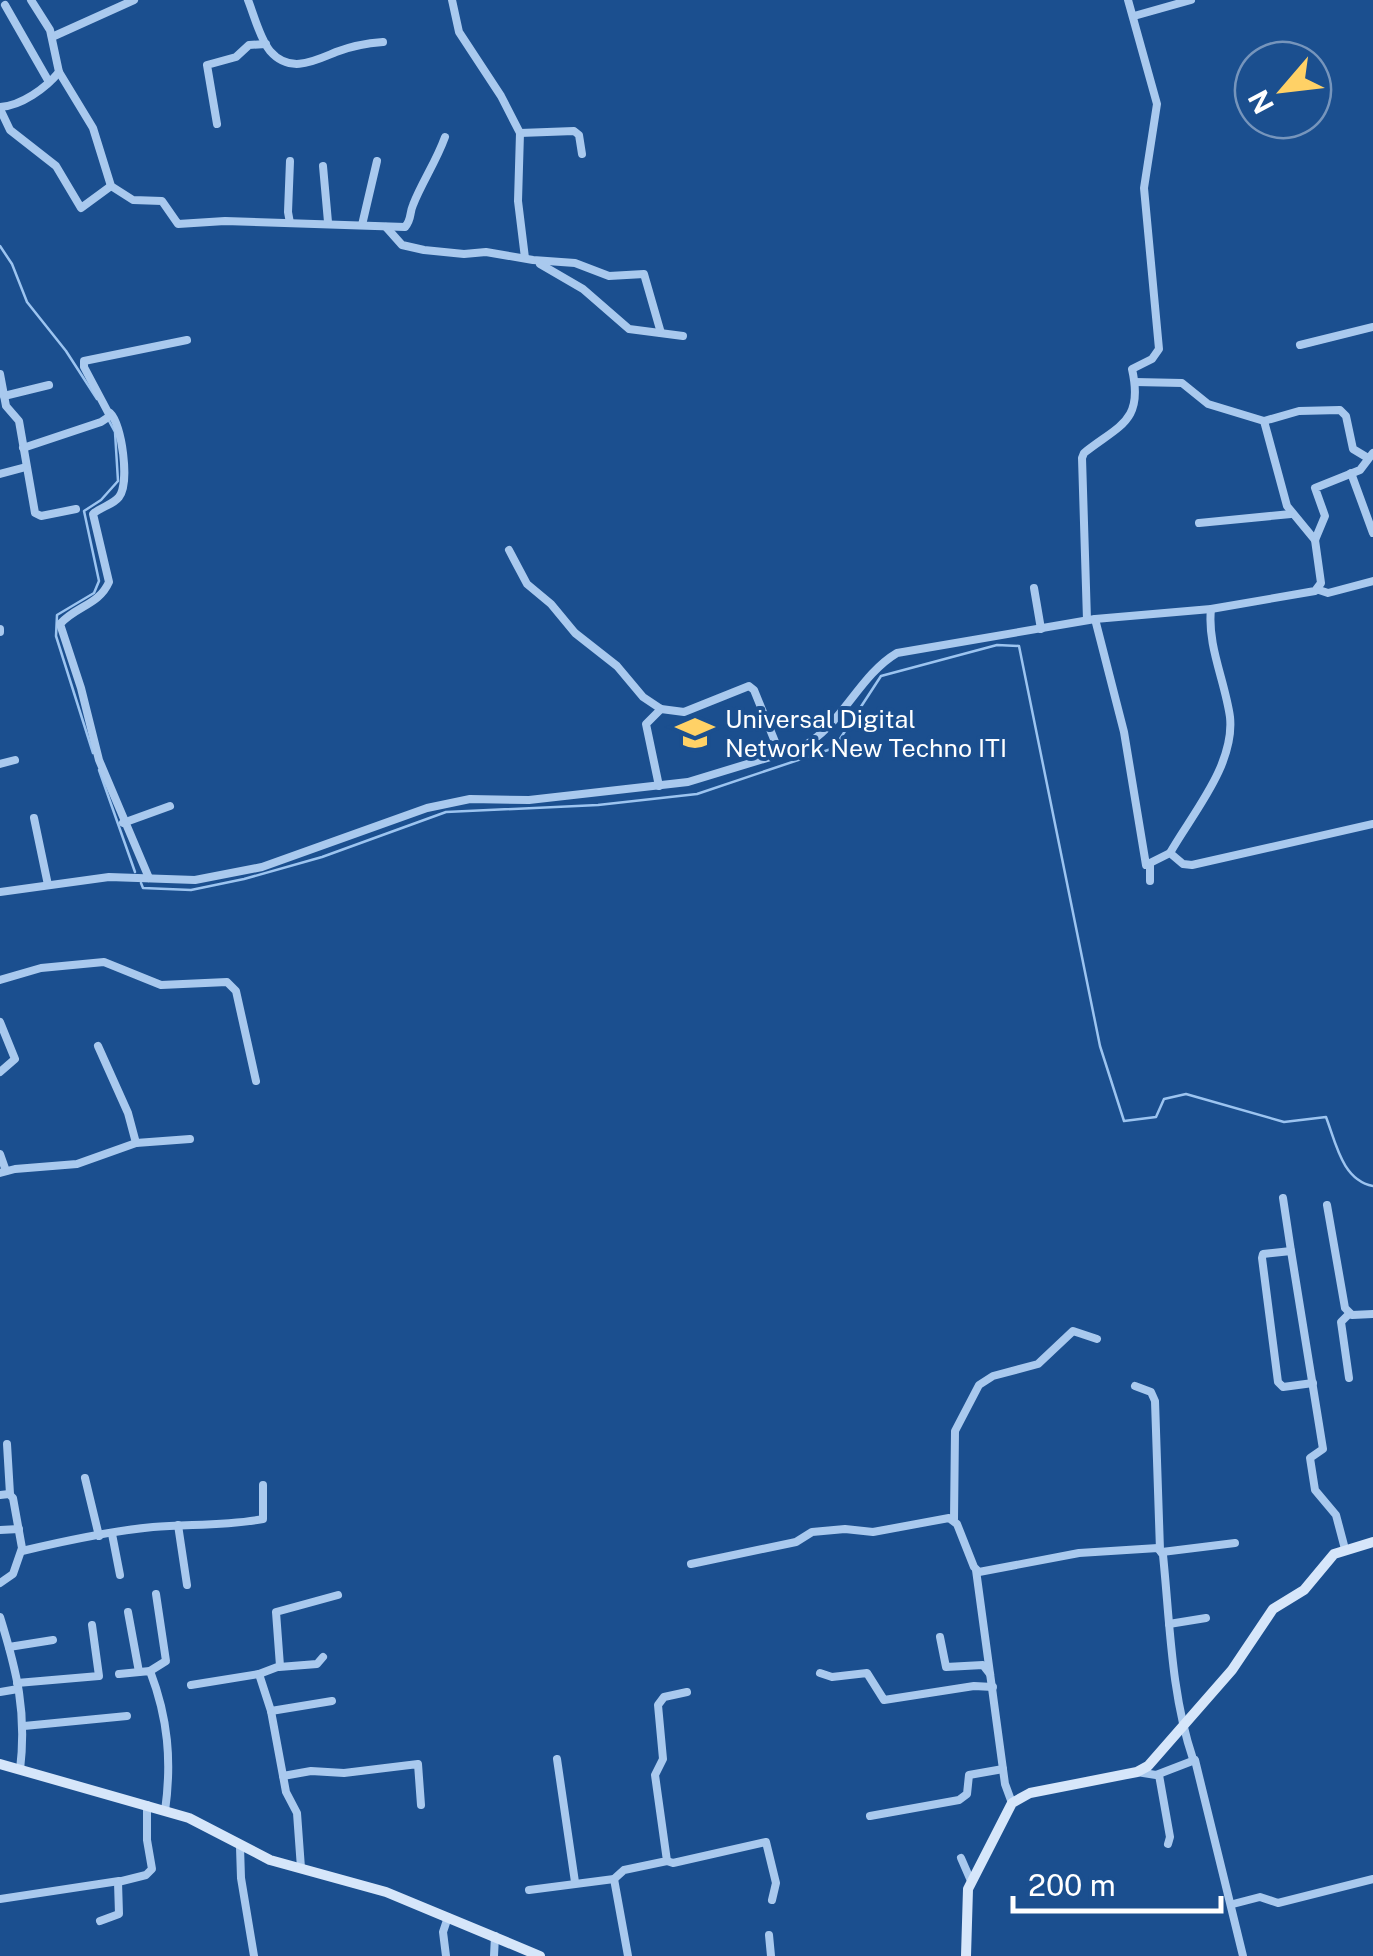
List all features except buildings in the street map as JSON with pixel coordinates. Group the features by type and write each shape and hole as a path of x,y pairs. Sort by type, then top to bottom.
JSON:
{"street":[{"path":"32,0 52,37 59,72 93,128 111,186 134,200 162,201 178,224 225,220 408,226 413,204 434,168 445,138"},
{"path":"52,37 134,0"},
{"path":"248,0 272,54 306,65 336,52 382,42"},
{"path":"452,0 459,32 520,133 518,201 529,259"},
{"path":"1128,0 1157,104 1144,188 1159,331 1156,356 1133,367 1134,412 1082,458 1091,619 1124,732 1144,863 1150,865 1170,853 1206,794 1220,765 1229,731 1224,685 1212,639 1212,609"},
{"path":"1134,16 1191,0"},
{"path":"6,5 48,82"},
{"path":"216,124 207,65 236,57 249,45 266,44"},
{"path":"59,72 10,106 0,108 10,130 56,166 81,208 111,186"},
{"path":"520,133 574,130 582,154"},
{"path":"362,225 377,161"},
{"path":"290,162 290,223"},
{"path":"324,166 328,222"},
{"path":"386,227 405,246 575,263 609,276 644,274 660,332"},
{"path":"529,259 584,289 629,329 683,336"},
{"path":"1300,345 1373,326"},
{"path":"149,878 98,760 81,688 60,624 70,614 99,599 108,582 93,514 118,499 125,484 120,424 109,416 82,363 187,340"},
{"path":"0,374 7,409 18,421 37,515 76,509"},
{"path":"1135,382 1182,383 1208,404 1264,421 1300,411 1340,410 1346,416 1352,449 1370,455 1363,468 1315,488 1324,516 1316,540 1319,590"},
{"path":"4,396 49,386"},
{"path":"23,448 109,416"},
{"path":"1264,421 1292,514 1316,540"},
{"path":"0,474 26,467"},
{"path":"1351,473 1373,533"},
{"path":"1199,523 1292,514"},
{"path":"509,550 527,584 551,604 575,633 617,666 643,697 660,709 684,712 749,686 780,754"},
{"path":"0,892 110,877 195,880 262,867 427,808 470,799 529,800 688,782 817,739 854,693 898,653 1091,619 1212,609 1319,590 1328,592 1373,581"},
{"path":"1034,588 1041,628"},
{"path":"658,786 646,724 660,709"},
{"path":"0,764 16,760"},
{"path":"124,823 170,806"},
{"path":"34,818 48,885"},
{"path":"1170,853 1183,864 1192,865 1373,824"},
{"path":"1150,865 1150,881"},
{"path":"0,980 41,968 104,962 160,985 227,982 236,991 256,1081"},
{"path":"0,1022 15,1060 0,1072"},
{"path":"98,1046 128,1114 136,1143"},
{"path":"0,1154 3,1172 84,1162 136,1143 190,1138"},
{"path":"1282,1198 1322,1449 1310,1458 1313,1486 1336,1515 1345,1549"},
{"path":"1327,1205 1345,1308 1350,1314"},
{"path":"1292,1251 1263,1254 1262,1258 1278,1382 1283,1386 1312,1383"},
{"path":"1349,1378 1341,1322 1350,1314 1373,1314"},
{"path":"1012,1803 1007,1796 976,1570 954,1520 955,1431 979,1385 993,1376 1038,1364 1073,1331 1097,1339"},
{"path":"1135,1386 1152,1392 1155,1402 1161,1551 1183,1729 1208,1807 1243,1956"},
{"path":"0,1582 14,1574 22,1551 19,1528 5,1494 6,1444"},
{"path":"86,1478 98,1536"},
{"path":"22,1551 112,1534 263,1520 263,1485"},
{"path":"691,1564 796,1542 810,1533 827,1530 872,1532 898,1525 954,1520"},
{"path":"178,1526 187,1584"},
{"path":"0,1530 19,1528"},
{"path":"112,1534 120,1576"},
{"path":"1137,1772 1156,1760 1183,1729 1241,1658 1272,1609 1304,1590 1329,1558 1373,1542"},
{"path":"976,1570 1079,1554 1235,1543"},
{"path":"119,1674 150,1671 166,1661 156,1594"},
{"path":"280,1667 276,1612 338,1595"},
{"path":"128,1612 140,1672"},
{"path":"0,1617 24,1726 20,1770"},
{"path":"1169,1624 1206,1618"},
{"path":"0,1692 18,1686 99,1676 92,1625"},
{"path":"940,1638 946,1667 982,1665 992,1682"},
{"path":"9,1647 54,1640"},
{"path":"190,1686 280,1667 316,1664 323,1657"},
{"path":"150,1671 162,1702 168,1744 166,1811"},
{"path":"820,1673 835,1678 868,1673 884,1700 992,1682"},
{"path":"259,1674 271,1711 287,1794 297,1813 302,1868"},
{"path":"667,1861 662,1802 655,1776 663,1759 658,1705 664,1697 687,1692"},
{"path":"271,1711 332,1701"},
{"path":"24,1726 127,1716"},
{"path":"557,1758 575,1882"},
{"path":"966,1956 971,1881 1012,1803 1030,1793 1137,1772 1159,1775 1192,1759"},
{"path":"0,1764 198,1822 270,1860 370,1886 540,1956"},
{"path":"283,1776 418,1764 422,1805"},
{"path":"870,1816 962,1799 967,1794 969,1775 1003,1769"},
{"path":"1159,1775 1168,1844"},
{"path":"0,1900 146,1874 152,1870 147,1806"},
{"path":"529,1890 614,1880 624,1870 766,1842 776,1883 772,1900"},
{"path":"240,1847 254,1956"},
{"path":"961,1858 971,1881"},
{"path":"1232,1904 1258,1898 1278,1902 1373,1879"},
{"path":"614,1880 628,1956"},
{"path":"100,1922 120,1914 119,1881"},
{"path":"446,1956 443,1932 448,1918"},
{"path":"769,1935 771,1956"},
{"path":"494,1956 495,1936"}],"waterway":[{"path":"0,246 27,302 97,399"},
{"path":"93,753 56,636 57,615 94,593 99,581 84,511 118,481 115,432 108,419"},
{"path":"141,883 143,888 191,890 244,879 322,857 446,812 598,805 697,794 834,748 881,676 997,645 1019,646 1100,1046 1124,1121 1156,1117 1164,1099 1186,1094 1284,1122 1326,1117 1347,1168 1373,1186"},
{"path":"99,770 135,872"}],"place":[{"name":"Universal Digital Network New Techno ITI","path":"695,733"}]}
